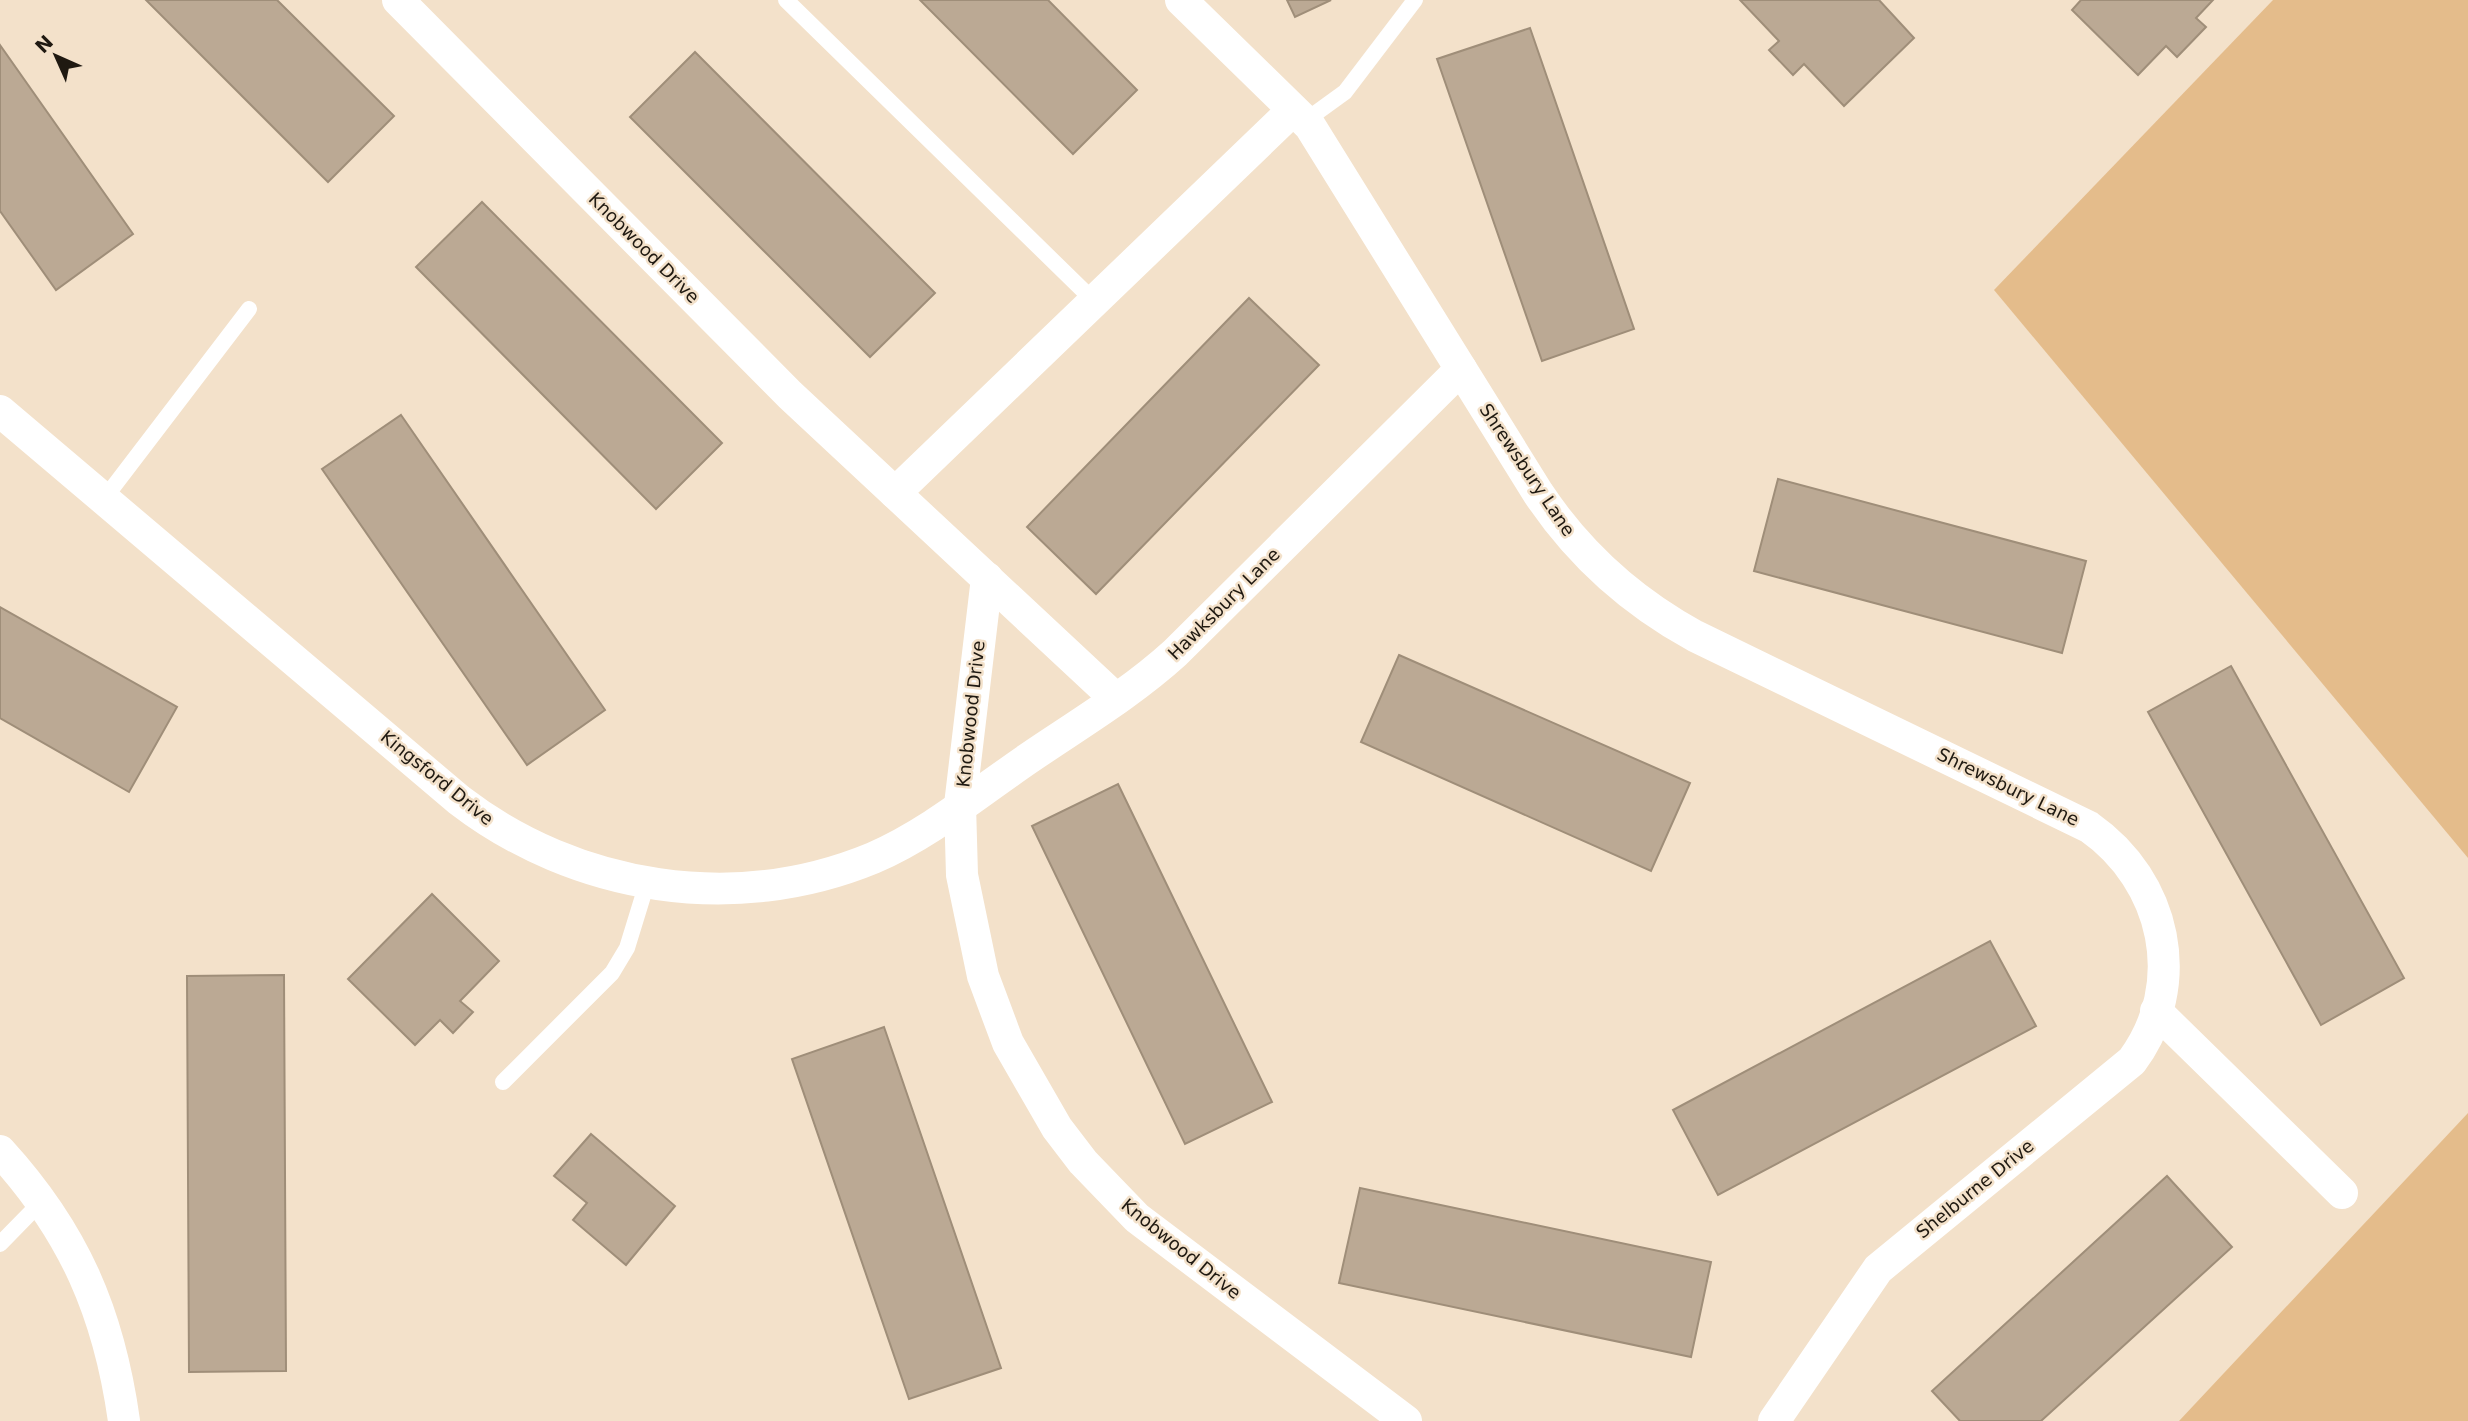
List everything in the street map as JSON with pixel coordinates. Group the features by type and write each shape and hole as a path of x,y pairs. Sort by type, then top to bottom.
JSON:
{"street":[{"name":"Knobwood Drive","path":"398,0 790,395 1116,699"},
{"name":"Shrewsbury Lane","path":"1181,0 1299,115 1548,508 1590,558 1629,593 1695,636 2095,831 2121,854 2147,891 2160,925 2165,962"},
{"path":"895,493 1094,301 1299,115"},
{"name":"Hawksbury Lane","path":"960,805 1151,676 1461,369"},
{"name":"Kingsford Drive","path":"0,411 478,814 549,854 605,874 647,883 692,889 773,885 827,873 897,846 960,805"},
{"name":"Knobwood Drive","path":"986,578 960,805 962,875 983,976 1008,1043 1057,1129 1083,1162 1137,1218 1406,1421"},
{"name":"Shelburne Drive","path":"1774,1421 1878,1269 2132,1061 2142,1046 2156,1012 2165,962"},
{"path":"2156,1012 2342,1193"},
{"path":"0,1151 42,1201 71,1247 103,1317 117,1370 124,1421"}],"lane":[{"path":"786,0 1094,301"},
{"path":"1299,115 1345,92 1415,0"},
{"path":"104,499 249,309"},
{"path":"503,1082 612,973 627,948 647,883"},
{"path":"0,1244 42,1201"}],"shaded area":[{"path":"2273,0 2468,0 2468,858 1994,290"},
{"path":"2468,1113 2468,1421 2179,1421"}],"building":[{"path":"146,0 277,0 394,116 328,182"},
{"path":"920,0 1048,0 1137,90 1073,154"},
{"path":"1287,0 1331,0 1295,17"},
{"path":"1740,0 1879,0 1914,38 1844,106 1804,64 1793,75 1769,50 1779,41"},
{"path":"2081,0 2213,0 2196,18 2206,27 2177,57 2166,46 2138,75 2072,10"},
{"path":"1530,28 1634,329 1542,361 1437,59"},
{"path":"0,45 133,234 56,290 0,211"},
{"path":"695,52 935,293 870,357 630,117"},
{"path":"482,202 722,443 656,509 416,267"},
{"path":"1249,298 1319,365 1096,594 1027,527"},
{"path":"401,415 605,710 527,765 322,469"},
{"path":"1778,479 2086,561 2062,653 1754,571"},
{"path":"0,607 177,707 129,792 0,718"},
{"path":"1399,655 1690,783 1651,871 1361,742"},
{"path":"2231,666 2404,978 2321,1025 2148,712"},
{"path":"1118,784 1272,1102 1185,1144 1032,826"},
{"path":"432,894 499,961 460,1001 473,1012 453,1033 440,1020 415,1045 348,979"},
{"path":"1990,941 2036,1026 1718,1195 1673,1110"},
{"path":"284,975 286,1371 189,1372 187,976"},
{"path":"884,1027 1001,1368 909,1399 792,1059"},
{"path":"591,1134 675,1206 626,1265 573,1220 587,1203 554,1176"},
{"path":"2167,1176 2232,1247 2041,1421 1960,1421 1932,1391"},
{"path":"1360,1188 1711,1262 1691,1357 1339,1283"}]}
